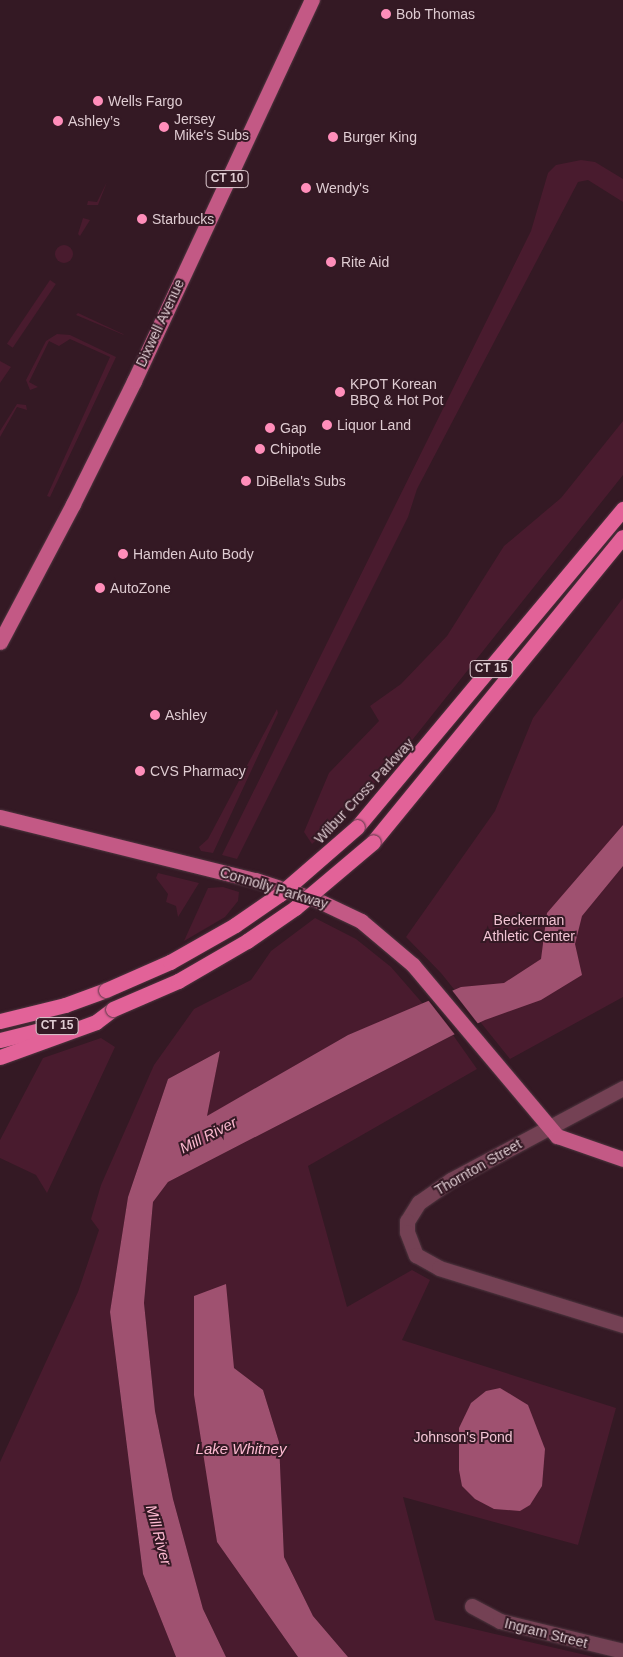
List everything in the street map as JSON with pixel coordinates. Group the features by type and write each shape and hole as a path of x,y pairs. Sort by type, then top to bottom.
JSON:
{"highway":[{"name":"Wilbur Cross Parkway","path":"0,1021 65,1006 170,962 235,925 287,888 358,826 623,509"},
{"name":"CT 15","path":"0,1040 113,1009 178,981 247,941 295,908 372,842 623,537"},
{"path":"0,1058 96,1022 113,1009"}],"main road":[{"name":"Dixwell Avenue","path":"0,642 73,504 134,381 312,0"},
{"name":"Connolly Parkway","path":"0,818 255,880 317,900 361,921 413,965 548,1127 564,1140 623,1159"}],"street":[{"name":"Thornton Street","path":"623,1088 451,1180 419,1202 407,1221 407,1232 416,1255 439,1268 623,1325"},
{"name":"Ingram Street","path":"472,1606 500,1622 623,1651"}],"green space":[{"path":"581,160 595,162 623,179 623,202 588,180 578,182 417,489 408,517 237,859 222,855 531,231 548,173 556,165"},
{"path":"107,182 98,205 87,205 88,201 97,202"},
{"path":"83,218 90,220 80,236 78,234"},
{"path":"64,245 72,250 73,254 68,262 64,263 56,258 55,254 60,246"},
{"path":"50,280 56,284 13,348 7,344"},
{"path":"78,313 123,334 124,335 76,315"},
{"path":"57,334 70,335 116,357 50,497 47,496 110,357 70,339 59,346 49,341 29,382 38,387 30,390 26,380 46,341"},
{"path":"0,361 11,367 0,383"},
{"path":"17,404 26,405 27,410 17,407 0,437 0,431"},
{"path":"623,421 623,475 390,768 312,844 304,832 329,773 379,721 370,706 401,684 447,636 504,546 561,498"},
{"name":"Beckerman Athletic Center","path":"623,598 623,997 510,1059 441,973 406,937 495,811 533,718"},
{"path":"277,709 278,713 213,853 201,851 199,847 208,839"},
{"path":"158,873 199,883 178,917 176,906 166,902 168,894 156,878"},
{"path":"223,887 239,892 238,901 225,917 184,941 208,888"},
{"path":"315,918 356,939 391,967 424,1005 348,1035 206,1117 220,1051 168,1079 128,1197 110,1313 143,1574 176,1657 0,1657 0,1462 78,1292 99,1230 91,1219 101,1185 154,1065 194,1009 251,980 271,951"},
{"path":"453,1035 477,1069 308,1166 347,1307 412,1270 430,1280 402,1340 616,1408 578,1545 403,1497 435,1620 594,1657 348,1657 313,1616 284,1557 279,1442 263,1390 234,1368 194,1296 217,1542 298,1657 226,1657 203,1609 173,1499 155,1411 144,1303 153,1202 168,1182"},
{"path":"101,1038 115,1047 47,1193 36,1175 0,1158 0,1140 43,1058"}],"water":[{"name":"Mill River","path":"623,825 623,866 582,916 575,944 582,975 541,1000 485,1020 453,1035 168,1182 153,1202 144,1303 155,1411 173,1499 203,1609 226,1657 176,1657 143,1574 110,1312 128,1197 168,1079 220,1051 207,1116 348,1035 461,987 504,983 541,959 547,913"},
{"name":"Lake Whitney","path":"226,1284 234,1368 263,1390 279,1442 284,1557 313,1616 348,1657 298,1657 217,1542 194,1395 194,1296"},
{"name":"Johnson's Pond","path":"500,1388 528,1405 545,1449 542,1486 530,1505 520,1511 494,1509 475,1499 462,1486 459,1470 459,1428 471,1403 486,1391"}],"pier":[{"path":"451,989 479,1025 456,1036 428,1000"}],"place":[{"name":"Bob Thomas","path":"386,14"},
{"name":"Wells Fargo","path":"98,101"},
{"name":"Ashley’s","path":"58,121"},
{"name":"Jersey Mike's Subs","path":"164,127"},
{"name":"Burger King","path":"333,137"},
{"name":"Wendy's","path":"306,188"},
{"name":"Starbucks","path":"142,219"},
{"name":"Rite Aid","path":"331,262"},
{"name":"KPOT Korean BBQ & Hot Pot","path":"340,392"},
{"name":"Liquor Land","path":"327,425"},
{"name":"Gap","path":"270,428"},
{"name":"Chipotle","path":"260,449"},
{"name":"DiBella's Subs","path":"246,481"},
{"name":"Hamden Auto Body","path":"123,554"},
{"name":"AutoZone","path":"100,588"},
{"name":"Ashley","path":"155,715"},
{"name":"CVS Pharmacy","path":"140,771"}]}
